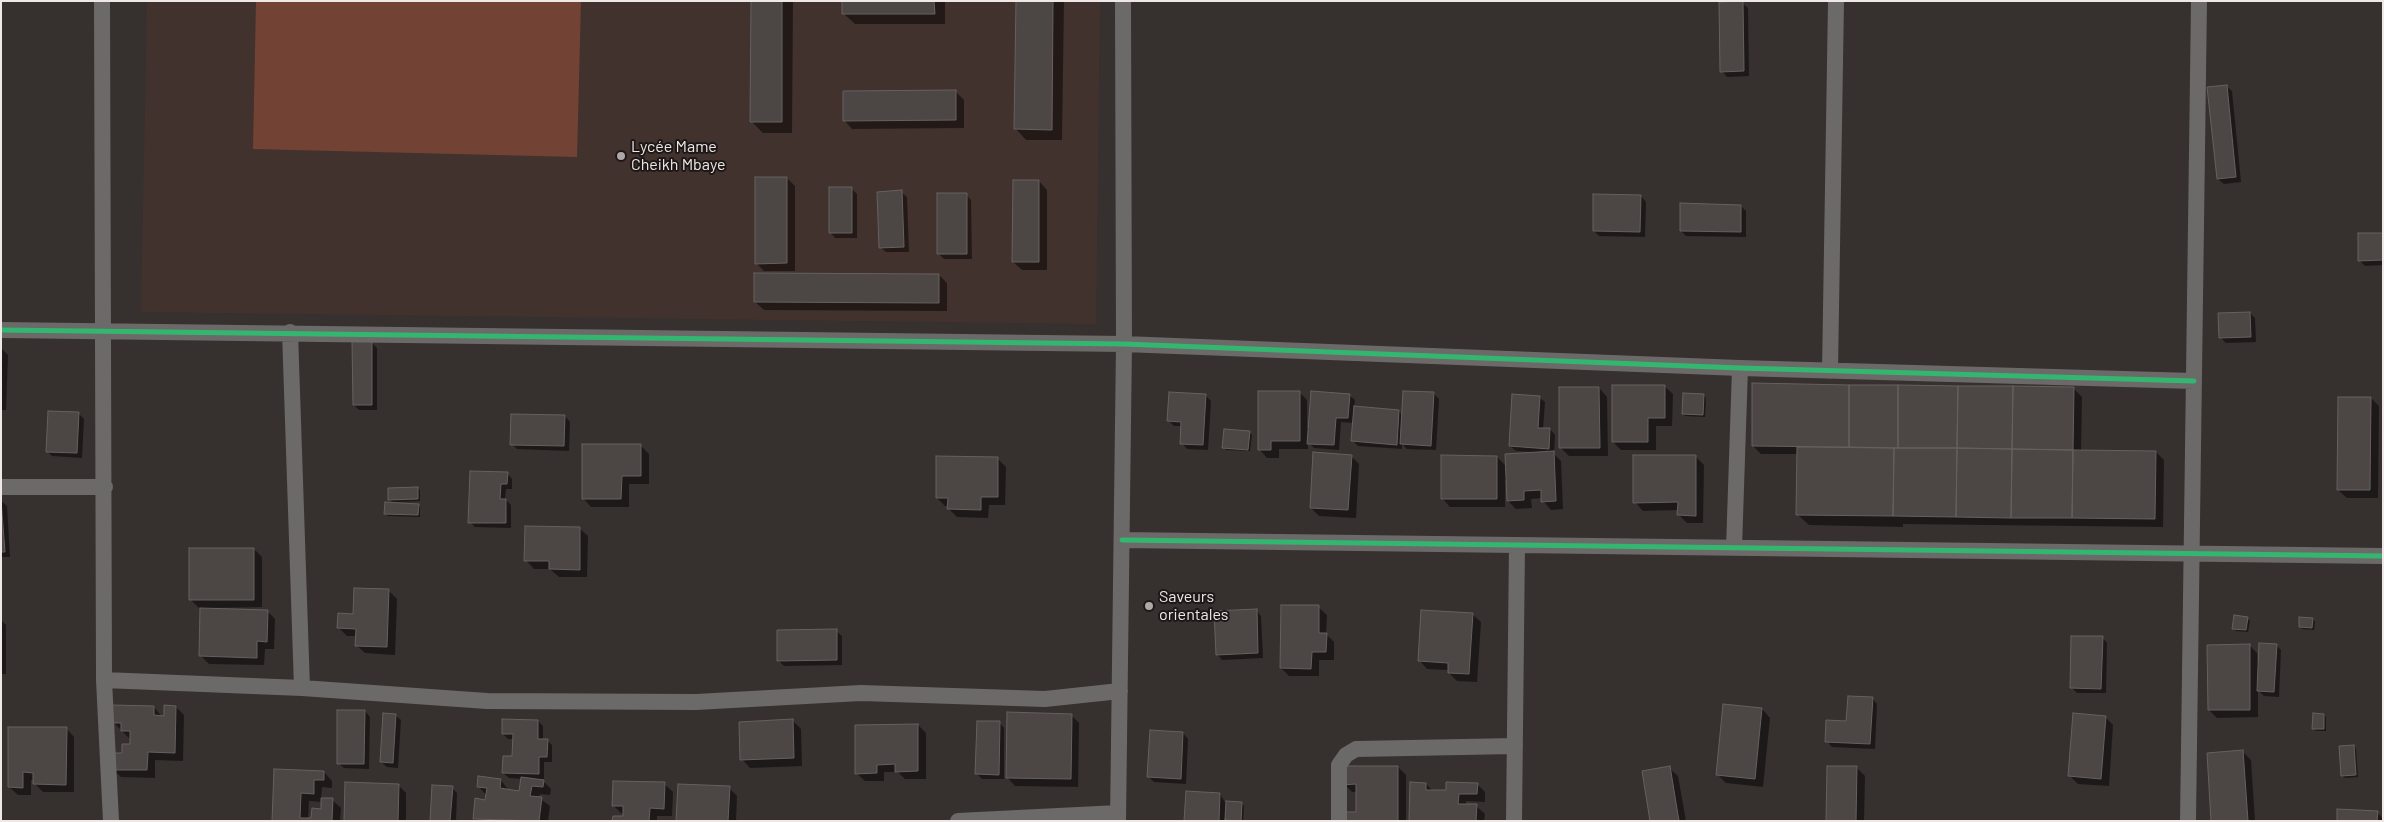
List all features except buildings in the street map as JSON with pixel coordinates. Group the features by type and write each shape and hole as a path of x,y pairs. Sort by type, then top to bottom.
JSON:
{"street":[{"path":"102,1 104,680 111,821"},
{"path":"958,821 1118,817 1124,344 1123,1"},
{"path":"1830,371 1836,1"},
{"path":"2188,821 2199,1"},
{"path":"1,330 290,332 1124,344 1740,368 2194,381"},
{"path":"290,332 302,688"},
{"path":"1734,548 1740,368"},
{"path":"1,488 104,487"},
{"path":"1122,540 2383,556"},
{"path":"1514,821 1517,545"},
{"path":"104,680 302,688 487,701 696,702 861,693 1045,699 1120,691"},
{"path":"1338,821 1339,765 1346,755 1356,749 1515,746"}],"shaded area":[{"name":"Lycée Mame Cheikh Mbaye","path":"147,1 1100,1 1096,324 141,312"},
{"path":"256,1 581,1 577,157 253,149"}],"cycle path":[{"path":"1,330 1124,344 1740,368 2194,381"},
{"path":"1122,540 2383,556"}],"place":[{"name":"Lycée Mame Cheikh Mbaye","path":"621,156"},
{"name":"Saveurs orientales","path":"1149,606"}]}
